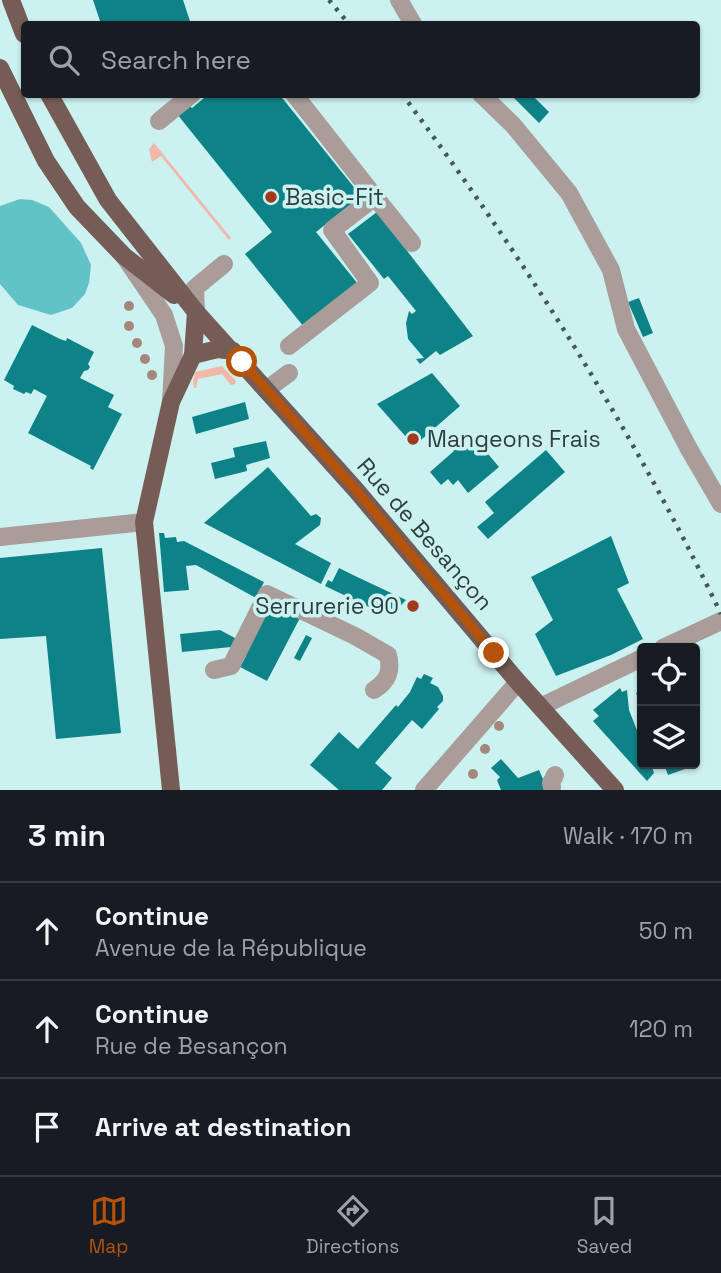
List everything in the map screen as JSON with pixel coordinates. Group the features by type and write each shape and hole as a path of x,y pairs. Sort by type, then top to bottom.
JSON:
{"main road":[{"path":"11,0 21,26"},
{"path":"0,68 46,161 77,207 124,256 196,312"},
{"path":"51,98 108,200 196,312 193,355 171,402 144,522 171,790"},
{"name":"Rue de Besançon","path":"196,312 365,500 518,682 615,790"},
{"path":"193,355 218,349 233,351"}],"street":[{"path":"399,0 411,21"},
{"path":"159,121 187,98"},
{"path":"297,98 412,243"},
{"path":"485,98 513,125 569,193 611,270 626,329 689,449 721,503"},
{"path":"289,346 370,282 332,230 375,197"},
{"path":"124,256 164,315 174,346 171,402"},
{"path":"196,312 195,288 224,264"},
{"path":"266,390 289,373"},
{"path":"0,537 144,522"},
{"path":"215,670 231,666 267,594 304,613 312,626 328,635 355,636 388,655 391,665 389,674 383,684 374,690"},
{"path":"674,643 721,621"},
{"path":"542,706 637,660"},
{"path":"424,790 518,682"}],"shaded area":[{"path":"154,143 231,238 229,240 161,156 152,162 149,149"},
{"path":"222,366 236,381 235,384 231,385 222,374 198,379 194,388 195,372"}],"water":[{"path":"20,199 32,200 49,207 81,243 91,265 89,283 85,294 72,308 51,315 18,305 0,284 0,206"}],"building":[{"path":"93,0 183,0 190,21 100,21"},
{"path":"204,98 282,98 361,196 316,232 358,284 304,327 245,254 272,232 177,114 189,105 192,108"},
{"path":"514,98 535,98 549,112 539,123"},
{"path":"377,212 473,336 440,355 436,351 420,364 416,359 424,358 408,339 406,323 409,311 412,314 416,311 388,276 384,279 348,234"},
{"path":"639,298 653,333 643,337 628,302"},
{"path":"32,325 94,352 88,364 90,367 80,378 114,395 108,407 122,414 93,470 91,466 28,433 47,396 34,389 31,394 24,394 13,389 14,386 4,380"},
{"path":"432,373 460,406 414,446 377,404"},
{"path":"245,402 249,419 196,434 192,417"},
{"path":"472,435 499,467 468,493 458,480 453,485 448,479 441,485 430,472 454,451 450,446 456,440 460,445"},
{"path":"266,441 270,458 246,465 247,471 215,479 211,463 235,457 233,448"},
{"path":"546,450 565,472 488,539 477,527 494,513 485,502"},
{"path":"268,467 311,516 316,514 321,518 320,525 295,544 331,563 321,584 204,523"},
{"path":"159,533 164,533 165,538 176,537 177,542 184,541 264,582 256,598 196,565 186,566 189,590 164,592"},
{"path":"611,536 629,583 617,589 643,639 611,655 556,676 535,634 553,620 531,577"},
{"path":"102,548 121,733 56,739 46,636 0,639 0,558"},
{"path":"339,568 406,600 390,617 325,586 328,580 332,582"},
{"name":"Serrurerie 90","path":"414,599 420,606 412,614 406,607"},
{"path":"274,602 301,616 267,681 240,667"},
{"path":"220,630 235,638 231,647 182,652 180,634"},
{"path":"306,635 312,638 300,661 294,658"},
{"path":"424,674 433,678 430,683 438,687 443,701 422,729 412,720 375,763 392,778 382,790 339,790 310,765 339,732 358,749 396,705 398,707 410,692 417,677 421,679"},
{"path":"620,688 622,692 627,690 629,710 637,730 637,769 653,769 654,773 647,781 593,721 599,716 593,710"},
{"path":"501,759 518,778 539,770 548,790 501,790 497,780 500,777 491,768"},
{"path":"666,769 685,769 668,775"}],"railway":[{"path":"329,0 346,21"},
{"path":"405,98 491,219 574,346 651,478 721,614"}],"place":[{"name":"Basic-Fit","path":"271,197"},
{"name":"Mangeons Frais","path":"413,439"},
{"name":"Serrurerie 90","path":"413,606"}],"route":[{"path":"242,362 356,490 494,653"}]}
